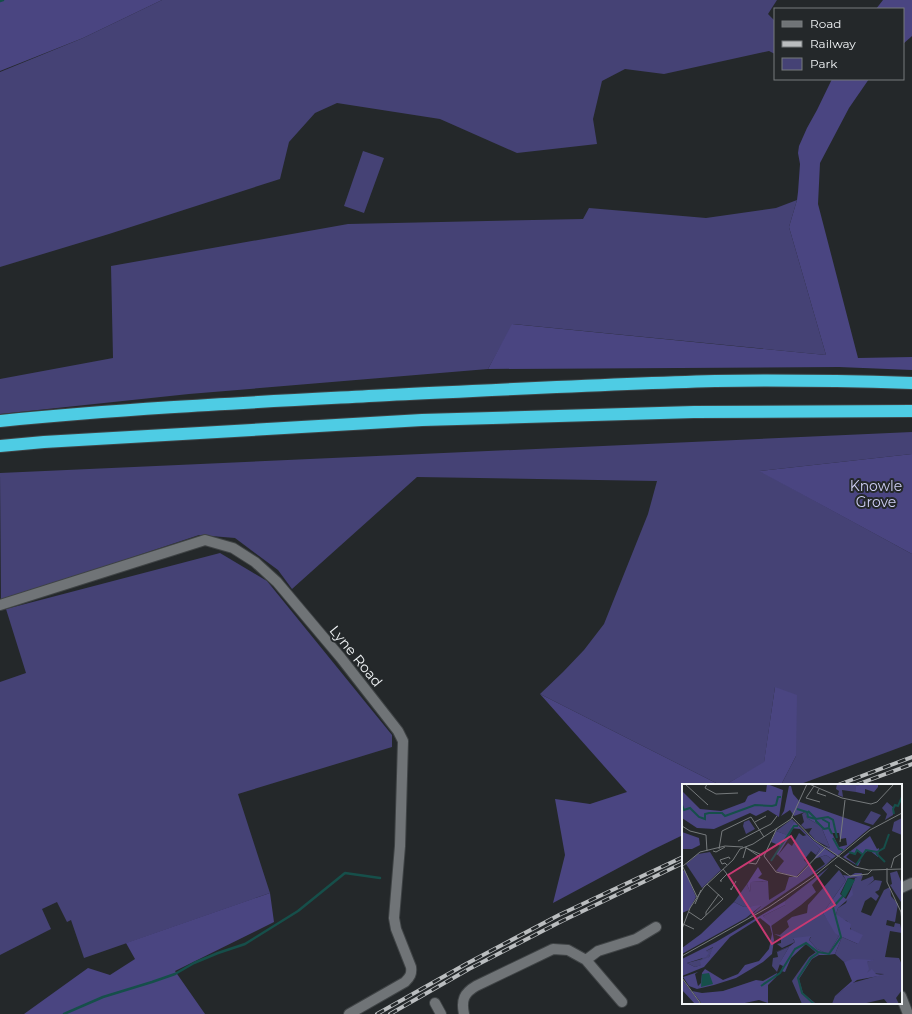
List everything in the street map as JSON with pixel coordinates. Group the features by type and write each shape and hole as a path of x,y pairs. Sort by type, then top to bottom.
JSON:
{"highway":[{"path":"0,421 144,409 521,389 716,381 912,383"},
{"path":"0,446 44,442 422,420 694,412 912,411"}],"street":[{"name":"Lyne Road","path":"0,605 205,540 234,548 255,562 277,582 346,664 398,731 403,740 400,846 394,918 396,929 412,974 405,982 349,1014"},
{"path":"902,888 912,883"},
{"path":"586,960 598,951 636,939 656,927"},
{"path":"464,1014 463,1001 465,995 470,990 553,949 568,950 586,960 622,1002"},
{"path":"902,999 908,1014"},
{"path":"435,1003 441,1014"}],"green space":[{"path":"0,0 162,0 83,38 0,71"},
{"path":"162,0 777,0 768,14 774,20 774,54 769,51 664,74 625,69 602,81 593,119 597,144 517,153 440,119 337,103 315,113 289,142 280,179 0,267 0,72 83,38"},
{"path":"883,0 912,0 912,36 904,43 904,8 877,8"},
{"path":"832,80 868,80 849,108 820,163 818,204 858,358 912,357 912,370 839,367 488,369 512,324 826,355 789,227 798,192 800,164 798,153 799,146"},
{"path":"363,151 384,158 364,213 344,206"},
{"path":"797,200 789,227 826,355 513,324 488,369 189,394 0,414 0,379 113,358 111,266 348,224 583,219 589,208 706,218 776,208"},
{"path":"912,432 912,454 760,471 912,554 912,743 801,784 782,784 796,756 775,687 764,763 727,784 718,784 540,694 584,650 604,624 648,514 657,481 417,477 292,589 278,570 235,538 199,535 1,601 0,473"},
{"name":"Knowle Grove","path":"912,454 912,554 759,471"},
{"path":"220,553 267,581 392,735 392,747 238,794 270,893 84,958 71,920 67,922 57,902 42,909 51,929 0,955 0,682 26,673 6,609"},
{"path":"775,687 797,695 796,756 782,784 727,784 764,762"},
{"path":"540,694 718,784 682,784 682,835 553,903 565,855 555,799 590,804 627,792"},
{"path":"270,893 274,922 175,971 205,1014 24,1014 88,968 110,975 135,959 126,943"}],"waterway":[{"path":"64,1014 103,997 175,974 194,963 245,944 298,911 345,873 380,878"}],"railway":[{"path":"841,784 912,757"},
{"path":"859,784 912,764"},
{"path":"377,1014 466,964 559,915 682,857"},
{"path":"390,1014 469,969 562,921 682,863"}]}
